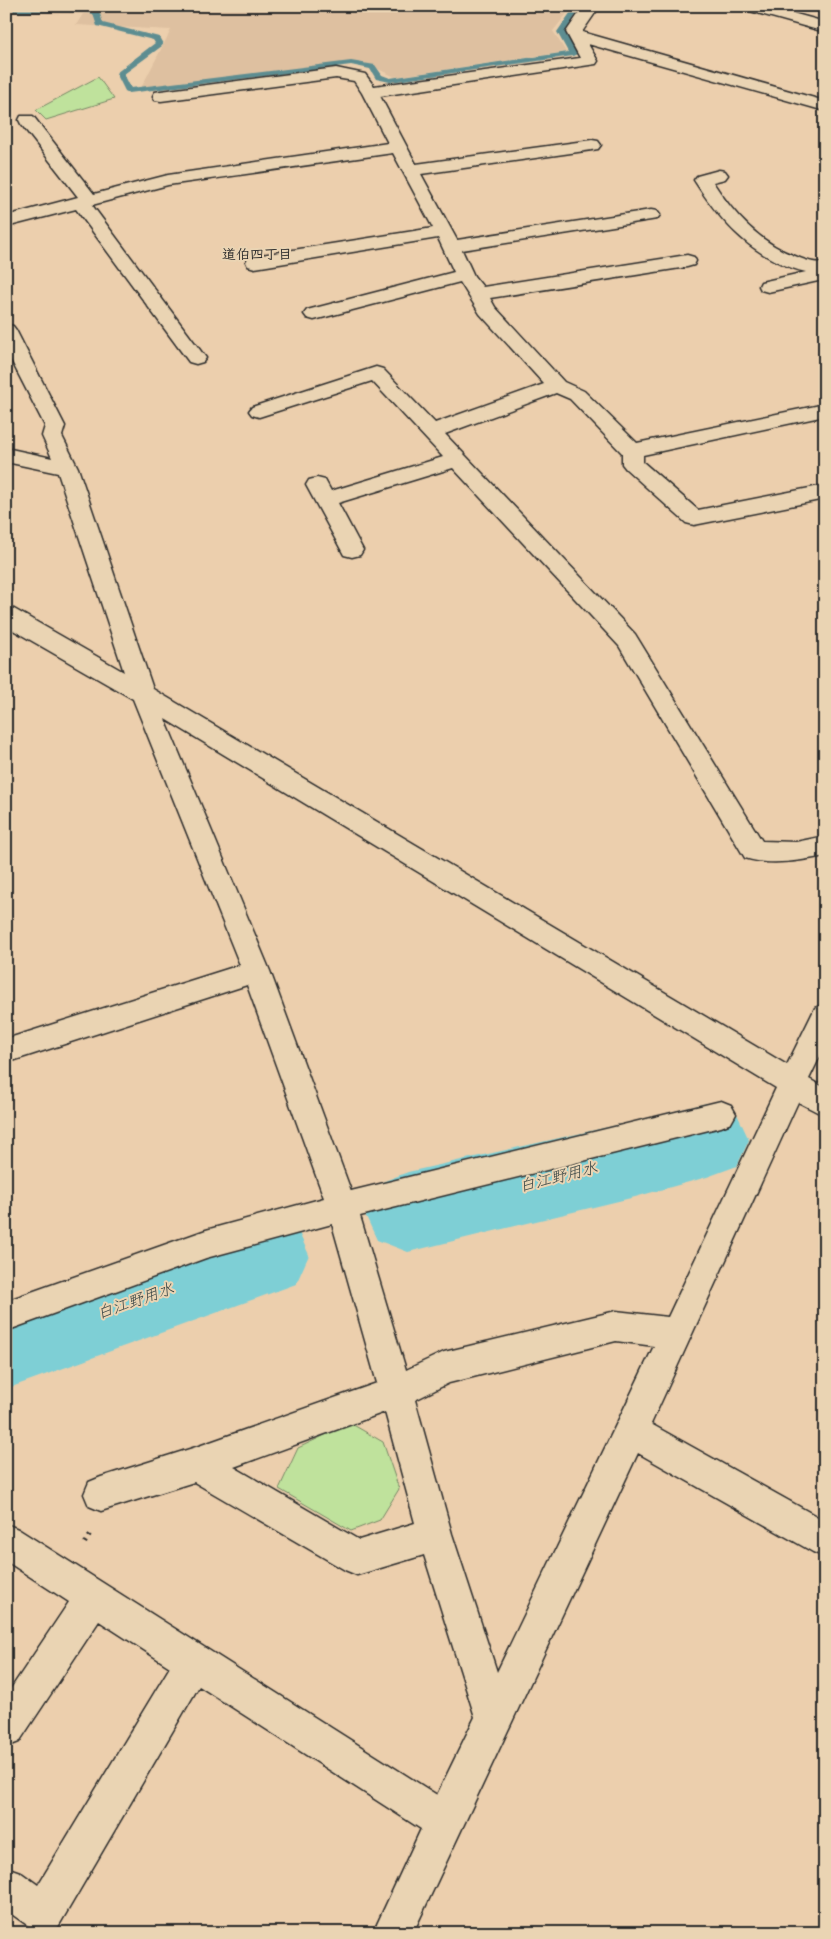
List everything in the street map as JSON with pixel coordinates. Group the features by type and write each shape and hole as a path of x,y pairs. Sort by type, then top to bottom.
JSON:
{"street":[{"path":"370,92 590,61 574,32 592,6"},
{"path":"748,6 825,27"},
{"path":"576,34 825,106"},
{"path":"161,96 336,73 359,77 370,92 465,275 487,310 557,386 577,395 632,451 633,464 694,518 825,492"},
{"path":"27,120 196,358"},
{"path":"410,170 592,145"},
{"path":"6,222 168,180 397,147"},
{"path":"720,175 703,180 715,200 743,233 774,256 820,269 816,276 768,286"},
{"path":"255,262 651,215"},
{"path":"478,294 687,261"},
{"path":"314,314 465,275"},
{"path":"6,330 55,426 52,436 67,468 144,694 256,971 342,1207 435,1534 494,1720"},
{"path":"259,411 376,373 627,640 754,851 796,852 825,846"},
{"path":"431,432 557,386"},
{"path":"632,451 825,410"},
{"path":"6,455 67,468"},
{"path":"352,550 321,492 457,460"},
{"path":"6,615 144,694 825,1103"},
{"path":"6,1052 256,971"},
{"path":"393,1933 444,1821 632,1431 792,1082 825,1016"},
{"path":"6,1316 206,1244 342,1207 721,1114"},
{"path":"101,1494 196,1464 396,1392 444,1368 616,1326 676,1332"},
{"path":"632,1431 825,1540"},
{"path":"196,1464 357,1558 435,1534"},
{"path":"6,1541 444,1821"},
{"path":"6,1729 93,1598"},
{"path":"6,1886 44,1913 193,1662"}],"path":[{"path":"62,1578 102,1518 101,1494"}],"shaded area":[{"path":"6,6 573,6 553,31 566,52 395,77 365,63 141,88 171,30 76,25 83,14 6,12"}],"green space":[{"path":"98,77 114,99 46,120 36,110"},
{"path":"350,1423 383,1442 399,1489 380,1520 351,1531 279,1489 298,1448"}],"waterway":[{"path":"6,10 83,10 96,13 100,24 156,39 159,44 120,73 129,91 351,63 372,67 379,77 390,80 573,54 561,32 579,6"},
{"name":"白江野用水","path":"408,1212 635,1159 707,1140"},
{"name":"白江野用水","path":"6,1345 265,1255"}],"district":[{"name":"道伯四丁目","path":"257,254"}]}
